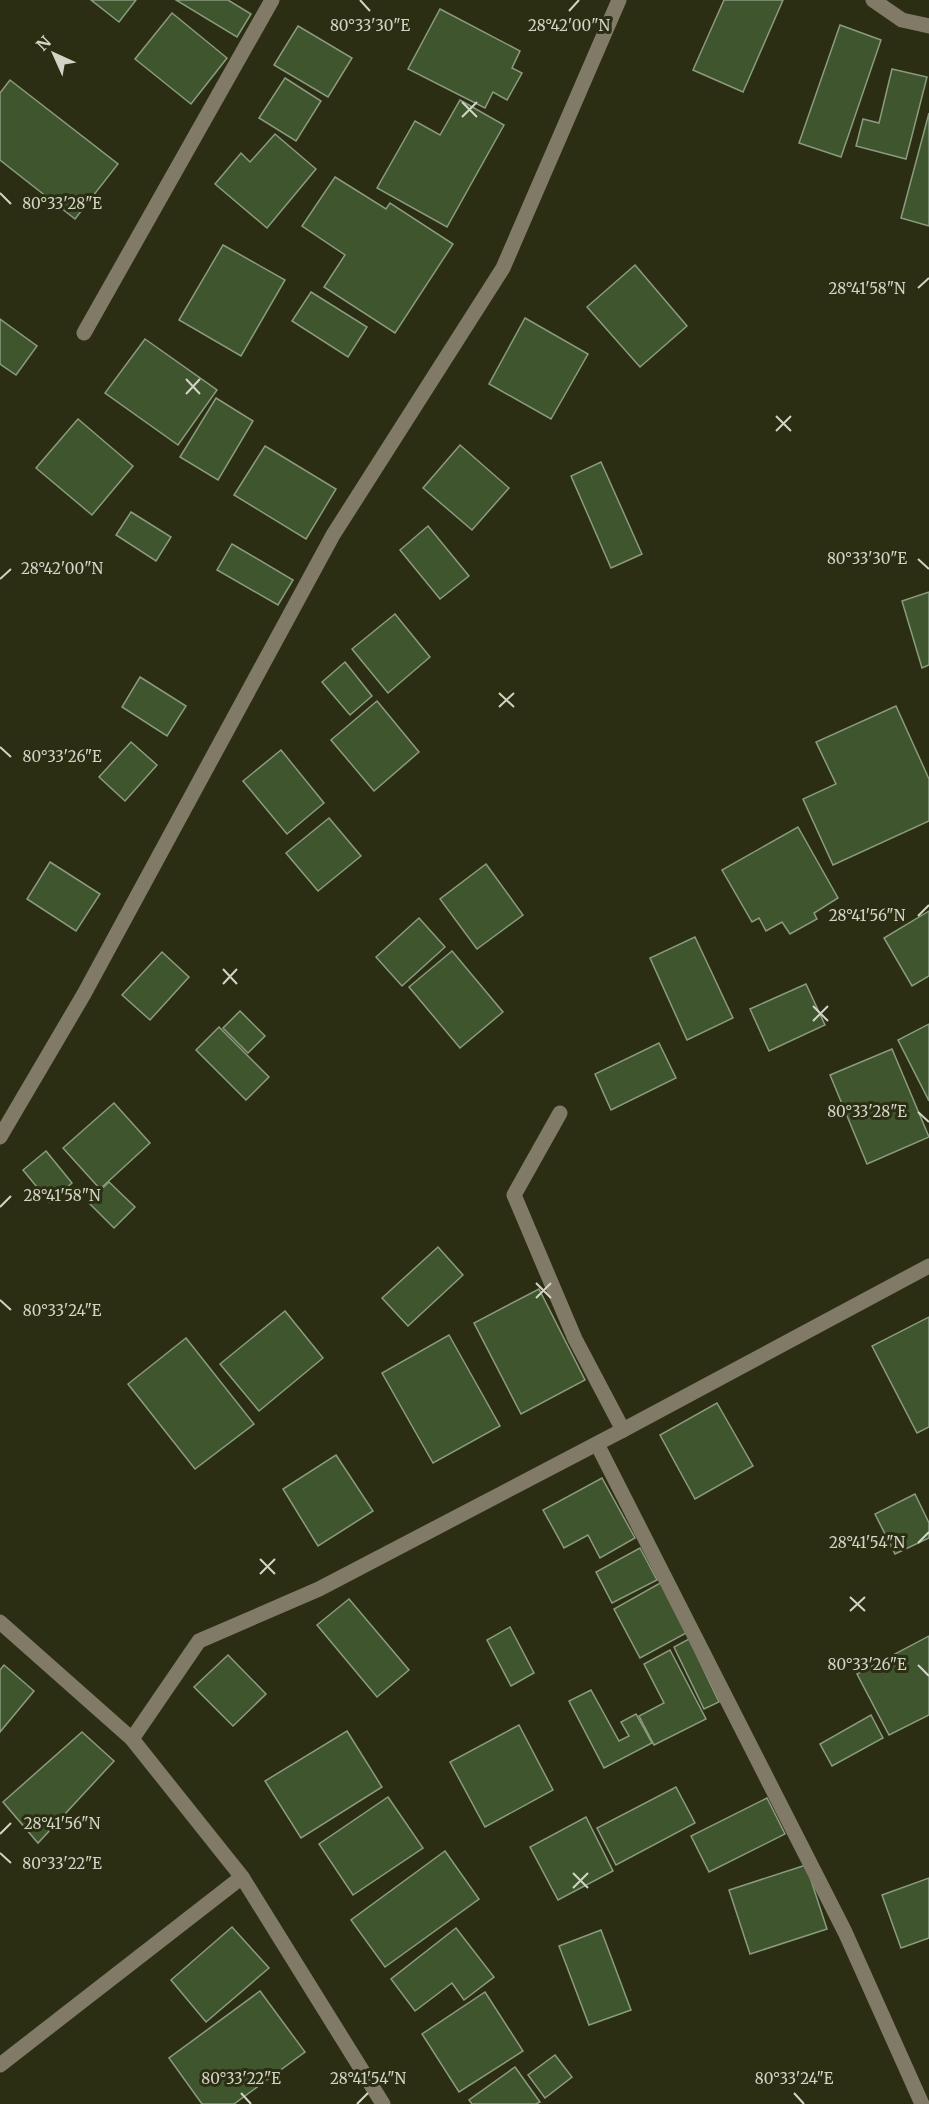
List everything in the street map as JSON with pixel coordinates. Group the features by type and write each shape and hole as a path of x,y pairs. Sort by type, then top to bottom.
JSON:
{"street":[{"path":"84,333 272,0"},
{"path":"0,1137 84,994 333,535 502,268 619,0"},
{"path":"873,0 902,20 929,26"},
{"path":"560,1113 514,1195 575,1339 623,1430"},
{"path":"132,1739 199,1641 319,1589 597,1444 929,1266"},
{"path":"597,1444 845,1932 922,2104"},
{"path":"0,1622 132,1739 242,1877 383,2104"},
{"path":"0,2065 242,1877"}],"building":[{"path":"91,0 136,0 119,22"},
{"path":"176,0 228,0 251,14 237,37"},
{"path":"724,0 783,0 743,92 693,70"},
{"path":"440,9 520,51 512,68 522,73 507,100 493,92 485,108 408,69"},
{"path":"172,13 227,58 191,104 135,59"},
{"path":"840,25 881,40 841,157 799,143"},
{"path":"298,26 352,58 328,97 274,65"},
{"path":"892,69 927,77 906,159 856,146 863,119 879,123"},
{"path":"285,78 321,101 296,141 259,118"},
{"path":"10,80 118,164 75,219 0,160 0,93"},
{"path":"460,100 504,125 447,227 377,188 415,121 440,135"},
{"path":"929,113 929,226 901,218"},
{"path":"275,134 316,169 267,228 215,184 241,153 250,162"},
{"path":"335,177 386,209 390,203 453,244 395,333 324,287 345,255 302,226"},
{"path":"223,245 285,280 241,356 179,320"},
{"path":"635,265 687,326 640,367 587,307"},
{"path":"311,292 367,327 348,357 292,321"},
{"path":"525,318 588,354 551,419 489,384"},
{"path":"0,319 37,346 16,375 0,364"},
{"path":"145,339 217,390 178,445 105,393"},
{"path":"216,398 253,421 218,480 180,457"},
{"path":"78,419 133,466 92,515 36,468"},
{"path":"460,445 509,488 472,530 423,488"},
{"path":"265,446 336,489 306,539 234,495"},
{"path":"601,462 642,554 611,568 571,476"},
{"path":"131,512 171,537 156,561 116,535"},
{"path":"428,526 469,576 440,599 400,550"},
{"path":"232,544 293,580 278,605 217,570"},
{"path":"929,592 929,665 922,668 902,601"},
{"path":"395,614 430,657 388,693 352,649"},
{"path":"345,662 372,696 350,715 322,682"},
{"path":"140,677 186,706 167,736 122,707"},
{"path":"377,701 419,752 374,791 331,740"},
{"path":"896,706 929,779 929,821 833,865 803,799 836,784 816,742"},
{"path":"131,742 157,765 125,801 99,777"},
{"path":"281,750 324,803 287,834 243,781"},
{"path":"329,818 361,856 318,891 286,853"},
{"path":"798,827 838,898 814,913 817,919 790,934 782,922 766,931 759,918 752,922 722,870"},
{"path":"50,862 100,894 76,931 27,899"},
{"path":"486,864 523,915 477,949 440,899"},
{"path":"929,911 929,976 912,986 884,938"},
{"path":"419,918 445,947 402,986 376,957"},
{"path":"695,937 733,1018 687,1040 650,958"},
{"path":"452,951 503,1012 460,1048 409,987"},
{"path":"162,952 189,977 150,1020 122,995"},
{"path":"806,984 825,1025 769,1051 750,1009"},
{"path":"240,1011 265,1036 248,1053 223,1028"},
{"path":"929,1024 929,1101 898,1040"},
{"path":"219,1027 269,1077 246,1100 196,1050"},
{"path":"659,1043 676,1078 611,1110 595,1074"},
{"path":"892,1049 929,1137 867,1164 830,1075"},
{"path":"114,1103 150,1143 100,1189 63,1148"},
{"path":"46,1151 72,1183 50,1203 23,1170"},
{"path":"109,1182 135,1207 114,1228 88,1202"},
{"path":"438,1247 463,1275 408,1326 382,1298"},
{"path":"539,1289 585,1380 521,1414 474,1323"},
{"path":"285,1311 323,1358 259,1411 220,1364"},
{"path":"929,1317 929,1427 917,1433 872,1346"},
{"path":"449,1335 500,1426 433,1463 382,1373"},
{"path":"186,1338 254,1424 195,1469 128,1384"},
{"path":"717,1403 753,1466 695,1499 660,1435"},
{"path":"336,1455 373,1511 318,1546 283,1489"},
{"path":"602,1478 635,1538 600,1558 588,1535 564,1548 543,1510"},
{"path":"915,1494 929,1523 929,1538 895,1554 875,1514"},
{"path":"640,1548 657,1580 612,1603 596,1572"},
{"path":"662,1582 688,1632 640,1658 614,1609"},
{"path":"349,1599 409,1670 377,1697 317,1625"},
{"path":"510,1627 534,1673 511,1686 487,1640"},
{"path":"929,1636 929,1715 889,1735 857,1674"},
{"path":"689,1639 719,1702 704,1709 674,1647"},
{"path":"670,1650 706,1719 654,1745 639,1716 664,1703 644,1664"},
{"path":"228,1655 266,1694 233,1726 194,1687"},
{"path":"4,1665 34,1691 0,1732 0,1670"},
{"path":"591,1690 619,1741 629,1736 621,1722 636,1714 652,1743 604,1768 569,1701"},
{"path":"871,1715 883,1738 832,1766 820,1744"},
{"path":"519,1725 553,1790 485,1827 450,1762"},
{"path":"347,1731 382,1787 301,1838 265,1781"},
{"path":"82,1732 114,1761 38,1843 3,1802"},
{"path":"676,1787 695,1823 616,1865 597,1828"},
{"path":"388,1797 423,1848 353,1895 319,1844"},
{"path":"767,1798 785,1834 709,1872 691,1836"},
{"path":"586,1817 613,1871 558,1900 530,1847"},
{"path":"445,1851 479,1899 385,1967 351,1920"},
{"path":"806,1865 827,1929 750,1954 729,1890"},
{"path":"929,1878 929,1938 901,1948 882,1895"},
{"path":"232,1927 269,1968 206,2022 171,1980"},
{"path":"456,1928 494,1977 464,2000 452,1983 415,2011 391,1979"},
{"path":"601,1930 631,2010 589,2025 559,1946"},
{"path":"260,1991 305,2052 234,2104 202,2104 169,2058"},
{"path":"485,1992 523,2051 459,2092 422,2034"},
{"path":"555,2055 572,2077 545,2098 528,2075"},
{"path":"515,2067 540,2102 536,2104 472,2104 469,2100"}]}
